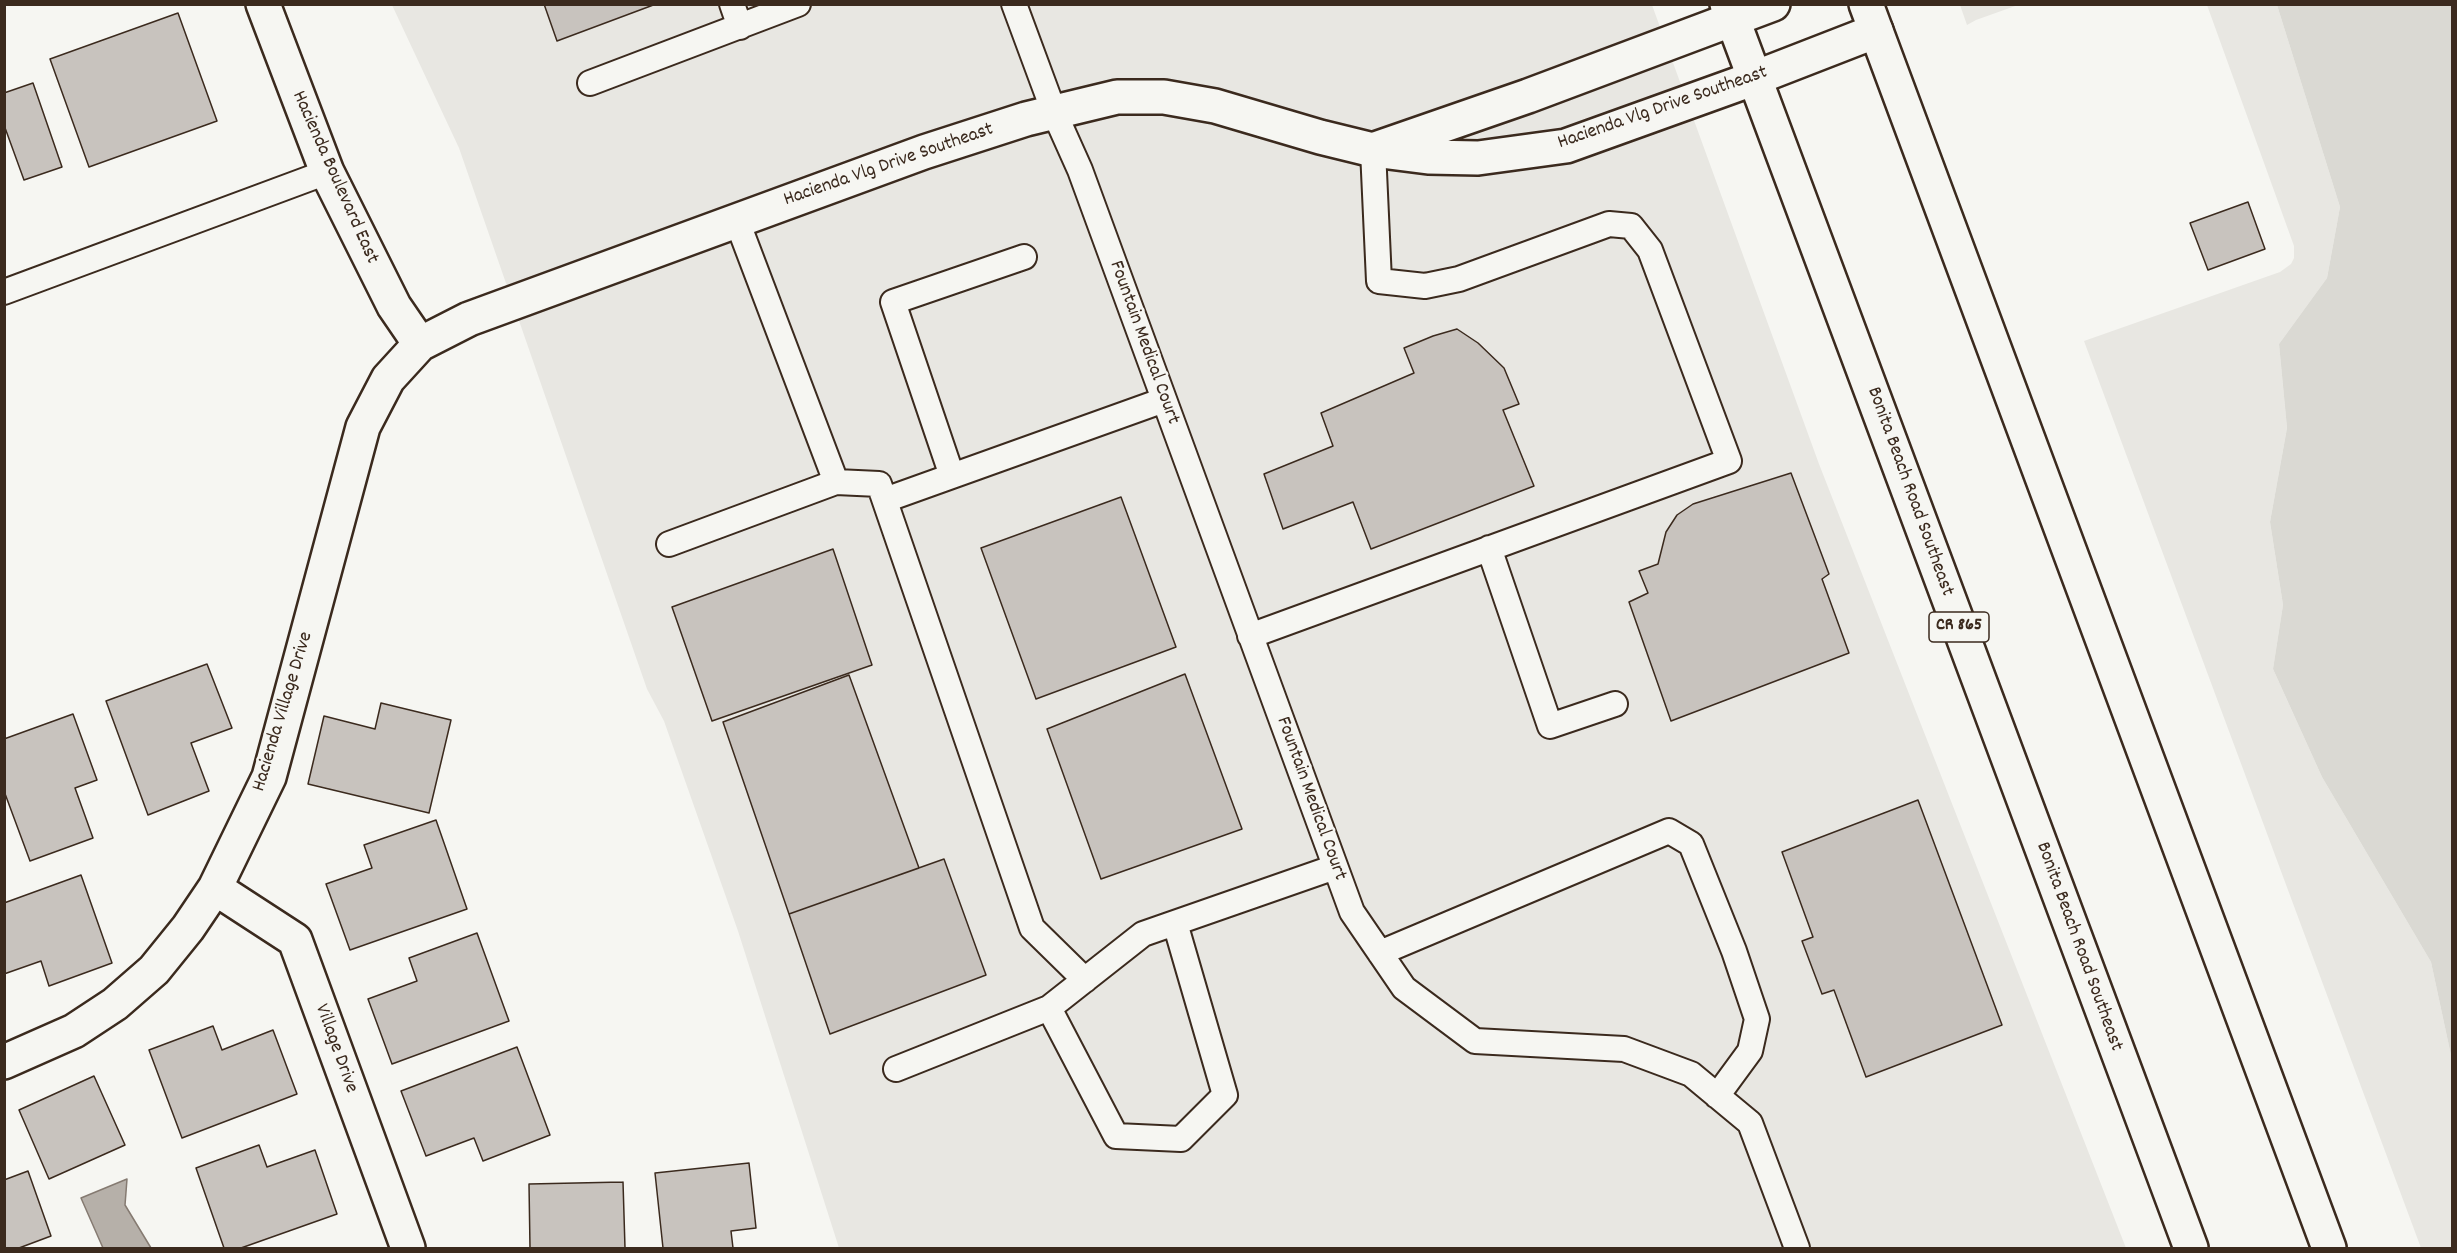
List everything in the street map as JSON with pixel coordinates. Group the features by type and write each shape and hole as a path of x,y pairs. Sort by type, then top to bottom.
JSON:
{"street":[{"name":"Hacienda Boulevard East","path":"263,4 327,172 394,306 420,344"},
{"path":"1373,150 1528,96 1730,12 1773,4"},
{"name":"Bonita Beach Road Southeast","path":"1730,12 2191,1248"},
{"name":"Hacienda Vlg Drive Southeast","path":"420,344 469,319 924,152 1054,112 1117,97 1164,96 1215,106 1373,150 1428,157 1478,158 1566,146 1755,78 1871,18"},
{"path":"1871,18 2329,1248"},
{"name":"Hacienda Village Drive","path":"4,1062 74,1031 115,1004 154,970 188,928 215,888 269,777 363,427 387,379 420,344"},
{"name":"Village Drive","path":"215,888 295,940 408,1248"}],"lane":[{"path":"590,83 736,16 798,4"},
{"name":"Fountain Medical Court","path":"1014,4 1054,112 1080,170 1352,912 1404,988 1475,1041 1624,1050 1691,1074 1750,1123 1797,1248"},
{"path":"1250,636 1729,460 1650,250 1631,226 1609,224 1448,281 1425,286 1379,281 1373,150"},
{"path":"4,292 327,172"},
{"path":"737,221 836,482"},
{"path":"952,477 893,302 1024,258"},
{"path":"885,500 1164,400"},
{"path":"669,544 836,482 879,484 1032,928 1084,980"},
{"path":"1489,548 1550,726 1615,704"},
{"path":"1380,953 1669,831 1691,844 1734,951 1757,1019 1750,1051 1717,1096"},
{"path":"896,1069 1049,1008 1143,934 1335,867"},
{"path":"1049,1008 1116,1136 1181,1139 1225,1095 1175,923"}],"shaded area":[{"path":"1960,4 2018,5 1967,25"},
{"path":"392,5 1652,5 1819,464 2126,1248 839,1248 738,931 664,721 647,689 459,148"},
{"path":"2207,5 2277,5 2340,207 2327,278 2279,344 2287,428 2270,522 2283,605 2273,669 2322,777 2431,962 2452,1060 2452,1248 2421,1248 2084,341 2280,272 2291,264 2294,258 2294,246"},
{"path":"2277,5 2452,5 2452,1060 2431,962 2322,777 2273,669 2283,605 2270,522 2287,428 2279,344 2327,278 2340,207"},
{"path":"127,1179 125,1205 151,1248 103,1248 81,1198"}],"building":[{"path":"544,4 656,4 557,41"},
{"path":"178,13 217,121 89,167 50,59"},
{"path":"33,83 62,167 24,180 4,125 4,93"},
{"path":"2248,202 2265,249 2208,270 2190,223"},
{"path":"1457,329 1478,343 1504,368 1519,404 1503,410 1534,486 1371,549 1353,502 1283,529 1264,474 1333,446 1321,413 1414,373 1404,348"},
{"path":"1791,473 1829,574 1822,579 1849,653 1671,721 1629,602 1648,593 1639,571 1658,564 1666,532 1677,515 1693,504"},
{"path":"1121,497 1176,647 1036,699 981,548"},
{"path":"833,549 872,665 712,721 672,607"},
{"path":"207,664 232,728 191,743 209,791 148,815 106,701"},
{"path":"1185,674 1242,829 1101,879 1047,729"},
{"path":"849,675 919,868 789,914 723,722"},
{"path":"381,703 451,720 429,813 308,784 324,716 375,729"},
{"path":"73,714 97,780 75,788 93,838 30,861 4,791 4,739"},
{"path":"1918,800 2002,1025 1866,1077 1834,990 1822,994 1802,941 1813,937 1782,852"},
{"path":"436,820 467,909 350,950 326,884 372,868 364,845"},
{"path":"944,859 986,975 830,1034 789,914"},
{"path":"81,875 112,963 49,986 41,961 4,974 4,903"},
{"path":"477,933 509,1021 392,1064 368,999 417,981 409,958"},
{"path":"213,1026 222,1050 273,1030 297,1094 182,1138 149,1050"},
{"path":"517,1047 550,1135 483,1161 474,1138 426,1156 401,1091"},
{"path":"94,1076 125,1145 49,1179 19,1110"},
{"path":"259,1145 267,1167 315,1150 337,1214 241,1248 224,1248 196,1168"},
{"path":"749,1163 756,1228 731,1231 733,1248 663,1248 655,1173"},
{"path":"28,1171 51,1236 19,1248 4,1248 4,1180"},
{"path":"623,1182 625,1248 530,1248 529,1184"}]}
